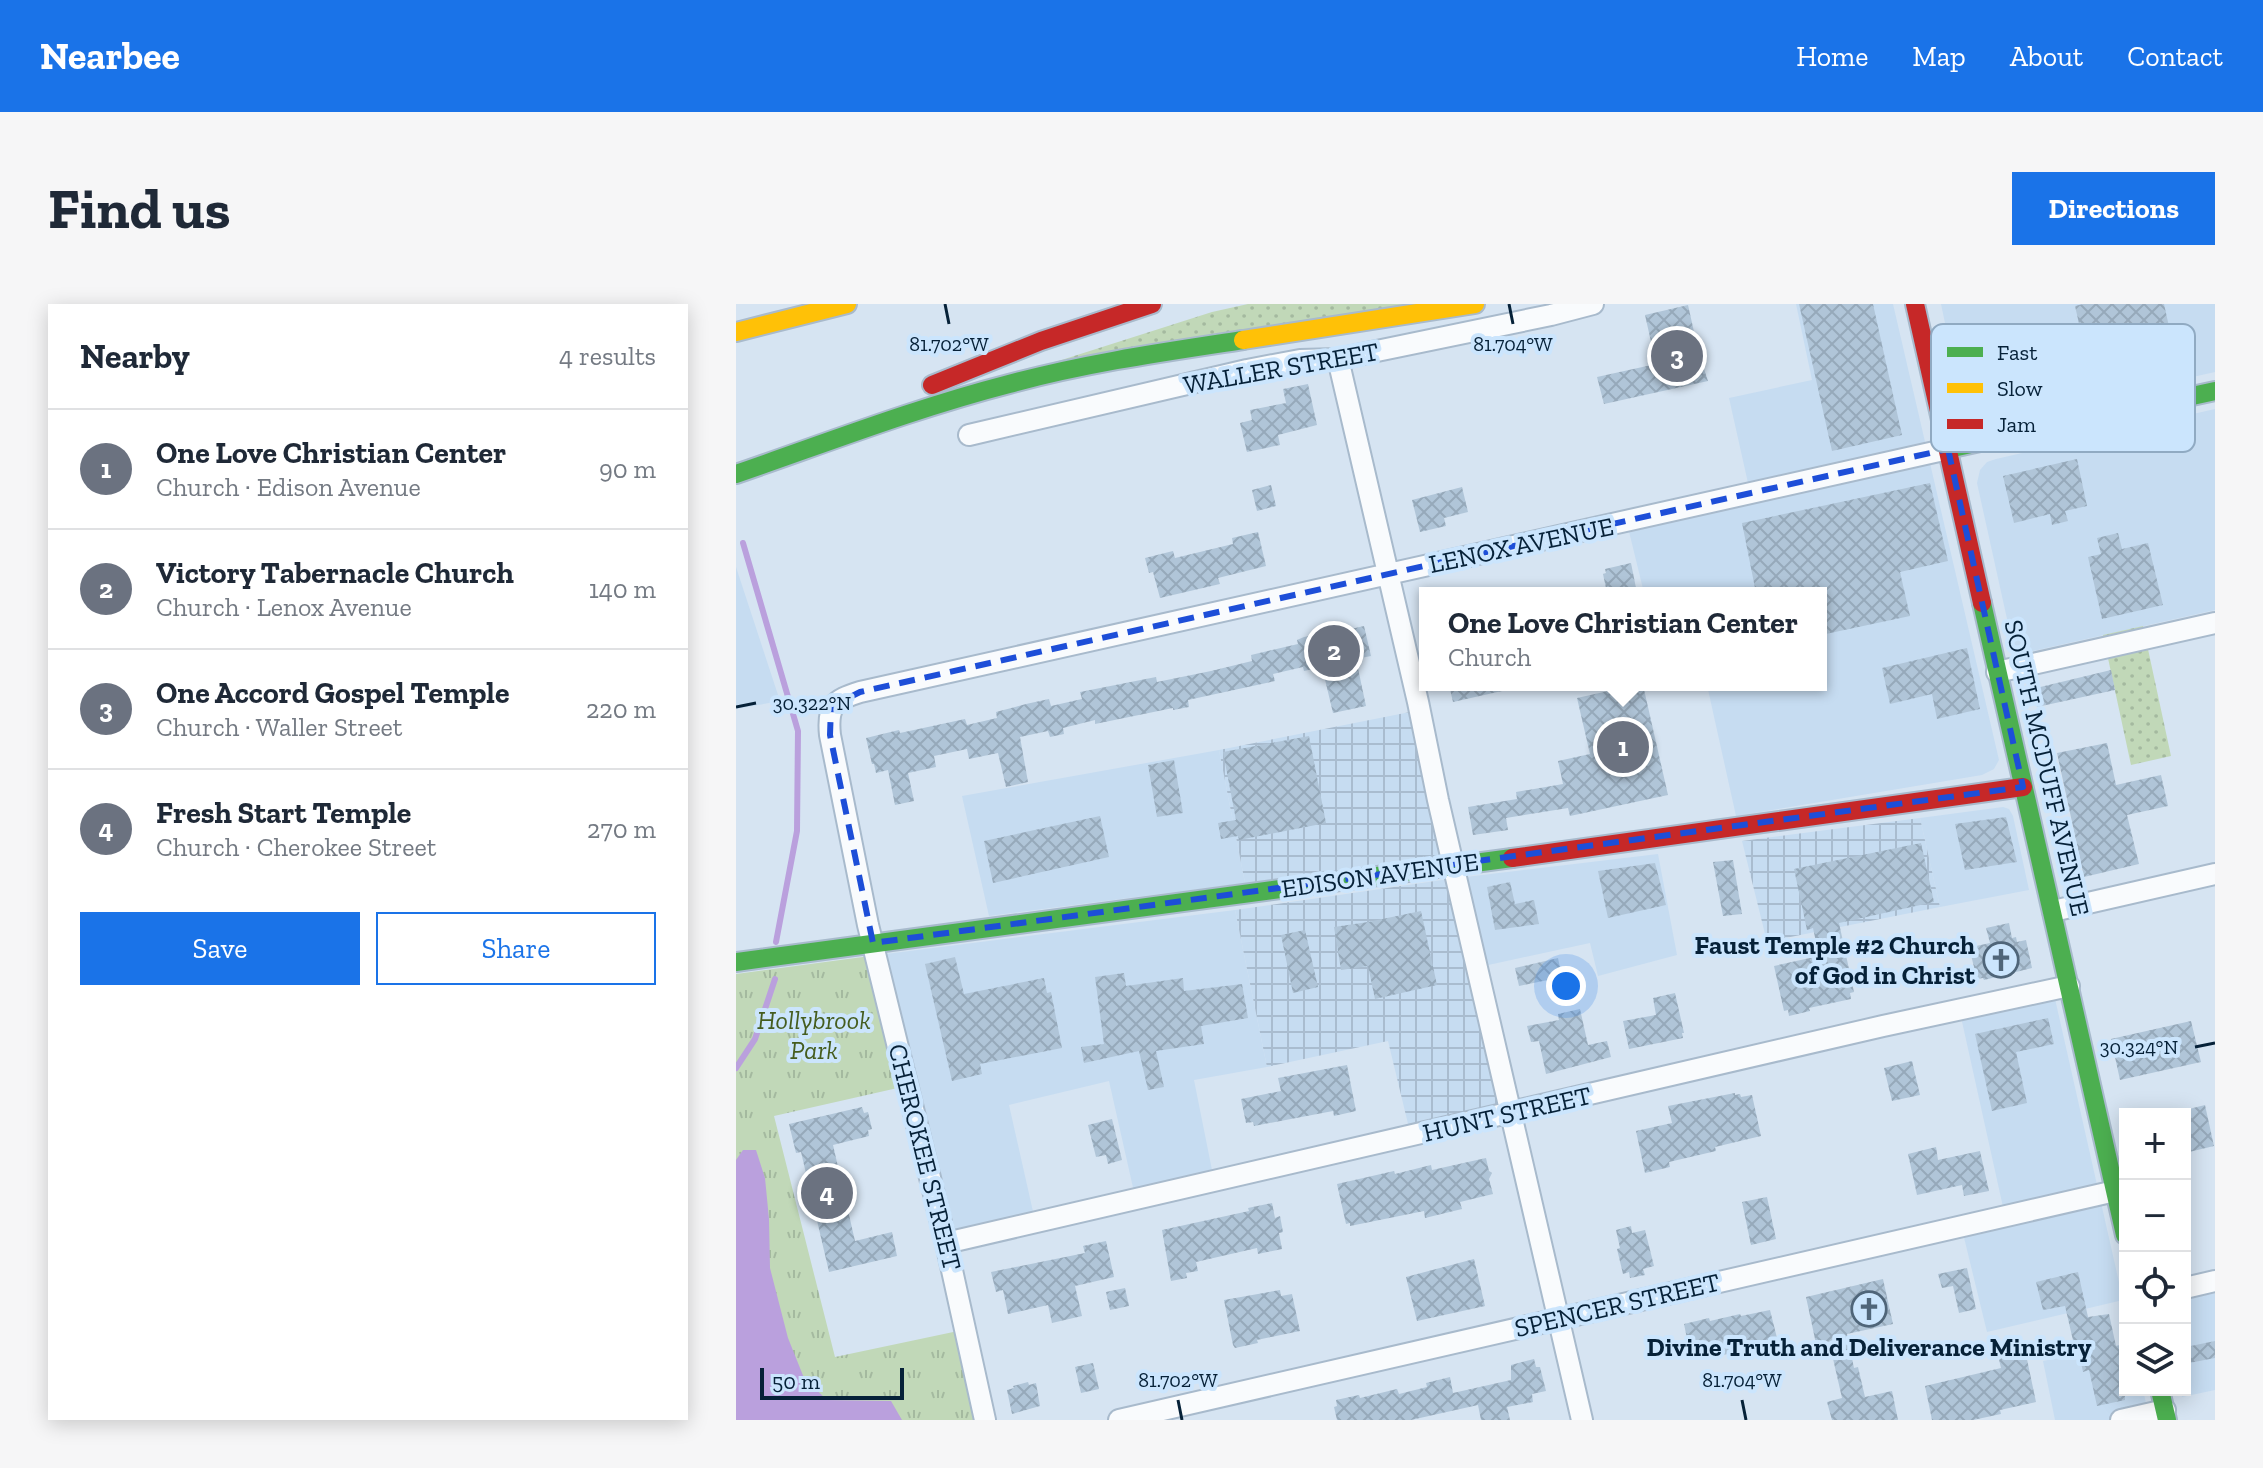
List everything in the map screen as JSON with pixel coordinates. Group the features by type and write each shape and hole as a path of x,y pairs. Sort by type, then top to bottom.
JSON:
{"main road":[{"path":"736,332 847,304"},
{"path":"736,474 985,361 1152,304"},
{"path":"736,474 948,401 1011,383 1103,362 1475,304"},
{"name":"SOUTH MCDUFF AVENUE","path":"1917,306 1931,371"},
{"name":"LENOX AVENUE","path":"2195,395 2215,391"},
{"name":"SOUTH MCDUFF AVENUE","path":"1949,452 2119,1209"},
{"name":"EDISON AVENUE","path":"736,962 2023,787"}],"street":[{"name":"WALLER STREET","path":"969,435 1247,370 1300,360 1338,359 1593,304"},
{"path":"1338,359 1582,1420"},
{"name":"LENOX AVENUE","path":"831,707 843,697 860,692 1935,452"},
{"path":"1997,672 2215,623"},
{"name":"CHEROKEE STREET","path":"831,707 828,721 830,735 873,943 946,1243 985,1420"},
{"path":"2053,911 2215,874"},
{"name":"HUNT STREET","path":"946,1243 1883,1026 2069,986"},
{"name":"SPENCER STREET","path":"1119,1420 2115,1191"},
{"path":"2191,1287 2215,1281"},
{"path":"2121,1420 2164,1407"}],"highlighted area":[{"path":"1948,449 2023,787 873,943 830,735 831,707 860,692"}],"shaded area":[{"path":"1796,304 1893,304 1999,760 1994,769 1982,775 1736,816 1708,691 1827,691 1827,587 1643,587 1624,511 1748,483 1729,398 1812,380"},
{"path":"1941,304 2215,304 2215,372 2195,376 2195,324 1945,324"},
{"path":"2215,409 2215,610 2015,655 1977,483 1980,470 1987,462 2027,452 2195,452 2195,414"},
{"path":"736,567 780,701 736,709"},
{"path":"1410,712 1443,857 1245,883 1219,750"},
{"path":"1219,750 1245,883 989,916 962,796"},
{"path":"2003,807 2009,809 2013,816 2029,890 1940,907 1920,818"},
{"path":"1920,818 1940,907 1775,940 1766,938 1742,841"},
{"path":"1658,854 1677,955 1598,976 1590,943 1470,969 1449,879"},
{"path":"1449,879 1502,1106 1409,1128 1388,1041 1267,1067 1235,910"},
{"path":"1235,910 1267,1067 1194,1080 1213,1175 1134,1192 1109,1081 1009,1105 1034,1216 937,1239 870,956"},
{"path":"2051,981 2119,1282 2119,1301 1987,1332 1959,1217 2003,1207 1961,1017"},
{"path":"743,1150 756,1150 765,1178 770,1268 788,1338 804,1378 827,1400 891,1401 902,1420 736,1420 736,1160"},
{"path":"2215,1293 2215,1390 2191,1395 2191,1324 2191,1299"},
{"path":"2119,1345 2119,1396 2144,1396 2150,1420 2055,1420 2043,1361"}],"green space":[{"path":"1248,304 1427,304 1049,364 1212,312"},
{"path":"2143,626 2171,756 2131,765 2103,635"},
{"name":"Hollybrook Park","path":"870,956 902,1087 774,1116 835,1357 958,1331 977,1420 736,1420 736,974"}],"building":[{"path":"1799,304 1873,304 1902,435 1832,451"},
{"path":"2164,304 2168,324 2079,324 2075,306"},
{"path":"1688,305 1708,381 1604,404 1597,377 1656,364 1645,315"},
{"path":"1308,384 1317,425 1278,435 1280,445 1247,452 1240,423 1252,420 1250,410 1286,403 1283,389"},
{"path":"2077,459 2087,506 2065,511 2068,521 2052,525 2050,514 2014,523 2003,476"},
{"path":"1930,483 1948,561 1900,572 1910,616 1827,634 1827,587 1755,587 1742,523"},
{"path":"1271,485 1276,506 1257,511 1252,490"},
{"path":"1462,487 1468,512 1444,518 1446,526 1420,532 1412,500"},
{"path":"1258,532 1266,566 1218,578 1220,584 1160,598 1153,572 1149,573 1145,558 1173,551 1175,558 1233,544 1232,538"},
{"path":"2118,533 2122,549 2148,543 2163,605 2102,619 2088,557 2101,554 2097,538"},
{"path":"1631,563 1636,587 1606,587 1605,569"},
{"path":"1364,626 1371,656 1356,659 1366,706 1333,713 1322,667 1304,671 1303,667 1273,674 1275,681 1188,700 1189,707 1095,724 1095,720 1063,728 1064,734 1050,737 1048,731 1020,737 1028,782 1006,787 998,753 969,759 967,749 934,756 936,767 908,773 914,801 895,805 888,770 876,773 872,764 866,738 965,719 967,725 997,718 996,712 1026,704 1049,699 1051,706 1082,699 1080,692 1156,677 1157,682 1211,671 1252,661 1251,655 1298,644 1297,640 1304,637"},
{"path":"1967,648 1980,709 1937,719 1932,694 1890,704 1882,668"},
{"path":"2111,670 2115,690 2037,707 2032,689"},
{"path":"1450,691 1502,691 1453,702"},
{"path":"1608,691 1644,691 1668,795 1570,816 1568,808 1506,818 1508,830 1473,835 1468,807 1517,799 1516,792 1563,784 1558,761 1590,754 1577,698"},
{"path":"1309,736 1326,823 1239,840 1238,836 1221,839 1218,823 1236,820 1223,752"},
{"path":"2107,743 2116,785 2161,775 2168,806 2127,815 2139,864 2084,877 2057,753"},
{"path":"1174,760 1183,813 1157,817 1148,765"},
{"path":"1100,816 1109,857 993,883 984,841"},
{"path":"2006,817 2017,862 1965,870 1955,824"},
{"path":"1921,843 1934,902 1839,923 1854,992 1850,993 1851,999 1809,1008 1810,1011 1789,1016 1788,1010 1784,1011 1774,966 1819,956 1813,928 1807,930 1794,869"},
{"path":"1733,860 1742,914 1723,916 1713,862"},
{"path":"1655,863 1666,905 1608,918 1598,871"},
{"path":"1510,882 1515,904 1534,900 1539,924 1495,930 1487,887"},
{"path":"1421,911 1437,985 1375,999 1368,966 1341,970 1334,927"},
{"name":"Faust Temple #2 Church of God in Christ","path":"2009,923 2012,938 2016,937 2017,942 2026,940 2032,968 1977,979 1970,951 1977,950 1976,946 1990,943 1986,928"},
{"path":"1305,930 1318,987 1293,993 1281,935"},
{"path":"955,957 964,994 1044,978 1047,993 1051,992 1062,1048 980,1064 982,1074 952,1081 925,964"},
{"path":"1558,958 1562,977 1519,986 1515,968"},
{"path":"1124,973 1126,986 1183,978 1184,991 1242,984 1248,1018 1201,1026 1204,1044 1156,1051 1164,1087 1148,1090 1139,1051 1084,1063 1081,1047 1104,1044 1095,977"},
{"path":"1675,993 1683,1038 1629,1049 1623,1021 1656,1015 1653,998"},
{"path":"1580,1009 1588,1045 1607,1041 1611,1057 1546,1074 1539,1041 1531,1042 1527,1026 1559,1020 1558,1014"},
{"path":"2048,1018 2054,1044 2016,1052 2027,1103 1992,1111 1975,1034"},
{"path":"2191,1021 2201,1062 2120,1080 2111,1039"},
{"path":"1912,1061 1920,1095 1892,1101 1884,1068"},
{"path":"1347,1065 1356,1111 1334,1116 1333,1111 1254,1126 1253,1122 1246,1123 1241,1099 1281,1091 1278,1078"},
{"path":"1735,1093 1741,1097 1752,1095 1761,1136 1715,1147 1716,1151 1669,1162 1670,1167 1645,1173 1636,1131 1672,1123 1668,1106"},
{"path":"2205,1105 2214,1146 2191,1152 2191,1108"},
{"path":"862,1107 864,1113 868,1112 872,1129 868,1130 869,1136 833,1145 855,1241 892,1232 897,1256 829,1272 801,1152 796,1153 789,1124"},
{"path":"1112,1119 1122,1160 1108,1164 1106,1155 1096,1157 1088,1125"},
{"path":"1936,1147 1938,1160 1980,1151 1989,1191 1964,1196 1962,1185 1917,1195 1908,1154"},
{"path":"1486,1158 1492,1173 1489,1179 1493,1194 1460,1202 1462,1209 1425,1218 1424,1211 1350,1226 1350,1223 1346,1224 1337,1184 1394,1171 1395,1174 1431,1165 1432,1170"},
{"path":"1767,1197 1776,1239 1751,1245 1742,1202"},
{"path":"1272,1203 1275,1218 1280,1216 1282,1249 1258,1254 1257,1248 1196,1262 1198,1271 1186,1273 1187,1278 1171,1281 1162,1230"},
{"path":"1631,1226 1632,1233 1645,1230 1654,1266 1643,1269 1645,1275 1630,1278 1629,1272 1623,1274 1616,1230"},
{"path":"1106,1241 1114,1277 1075,1286 1082,1316 1052,1323 1048,1305 1008,1314 1003,1290 996,1292 991,1272 1085,1253 1083,1246"},
{"path":"1474,1259 1485,1306 1417,1321 1406,1277"},
{"path":"1967,1268 1976,1309 1959,1313 1953,1286 1942,1288 1938,1274"},
{"path":"2078,1272 2088,1317 2109,1314 2116,1346 2119,1345 2119,1396 2125,1396 2125,1400 2097,1406 2089,1370 2083,1372 2078,1349 2075,1349 2065,1306 2043,1310 2036,1282"},
{"path":"1883,1279 1893,1324 1847,1334 1854,1368 1858,1367 1865,1397 1892,1391 1898,1420 1832,1420 1827,1402 1842,1398 1831,1350 1818,1353 1806,1297"},
{"path":"1125,1288 1129,1306 1110,1310 1106,1292"},
{"path":"1280,1290 1281,1296 1292,1294 1300,1331 1235,1348 1224,1300"},
{"path":"1770,1310 1780,1350 1754,1356 1753,1349 1723,1355 1722,1351 1691,1358 1684,1324"},
{"path":"2215,1341 2215,1358 2191,1363 2191,1346"},
{"path":"2024,1345 2036,1402 1973,1420 1932,1420 1925,1386 2001,1368 1997,1351"},
{"path":"1534,1359 1536,1367 1540,1367 1546,1391 1532,1394 1533,1402 1507,1407 1510,1420 1481,1420 1478,1405 1411,1420 1337,1420 1336,1400 1397,1389 1399,1394 1450,1377 1453,1393 1511,1380 1511,1365"},
{"path":"1093,1363 1099,1389 1081,1393 1075,1367"},
{"path":"1028,1382 1029,1385 1036,1383 1040,1406 1012,1414 1007,1390"}],"waterway":[{"path":"743,543 798,731 797,831 776,942"},
{"path":"736,1068 755,1039 775,979"}],"traffic: fast":[{"path":"736,474 974,393 1096,364 1243,340"},
{"path":"2195,395 2215,391"},
{"path":"1982,603 2119,1208"},
{"path":"736,962 1512,858"},
{"path":"2161,1396 2167,1420"}],"traffic: slow":[{"path":"736,332 847,304"},
{"path":"1243,340 1475,304"}],"traffic: jam":[{"path":"932,385 1041,341 1152,304"},
{"path":"1915,304 1931,375"},
{"path":"1948,452 1982,603"},
{"path":"1512,858 2023,787"}],"place":[{"name":"One Accord Gospel Temple","path":"1677,356"},
{"name":"Victory Tabernacle Church","path":"1334,651"},
{"name":"One Love Christian Center","path":"1623,747"},
{"name":"Faust Temple #2 Church of God in Christ","path":"2001,960"},
{"name":"Fresh Start Temple","path":"827,1193"},
{"name":"Divine Truth and Deliverance Ministry","path":"1869,1309"}]}
